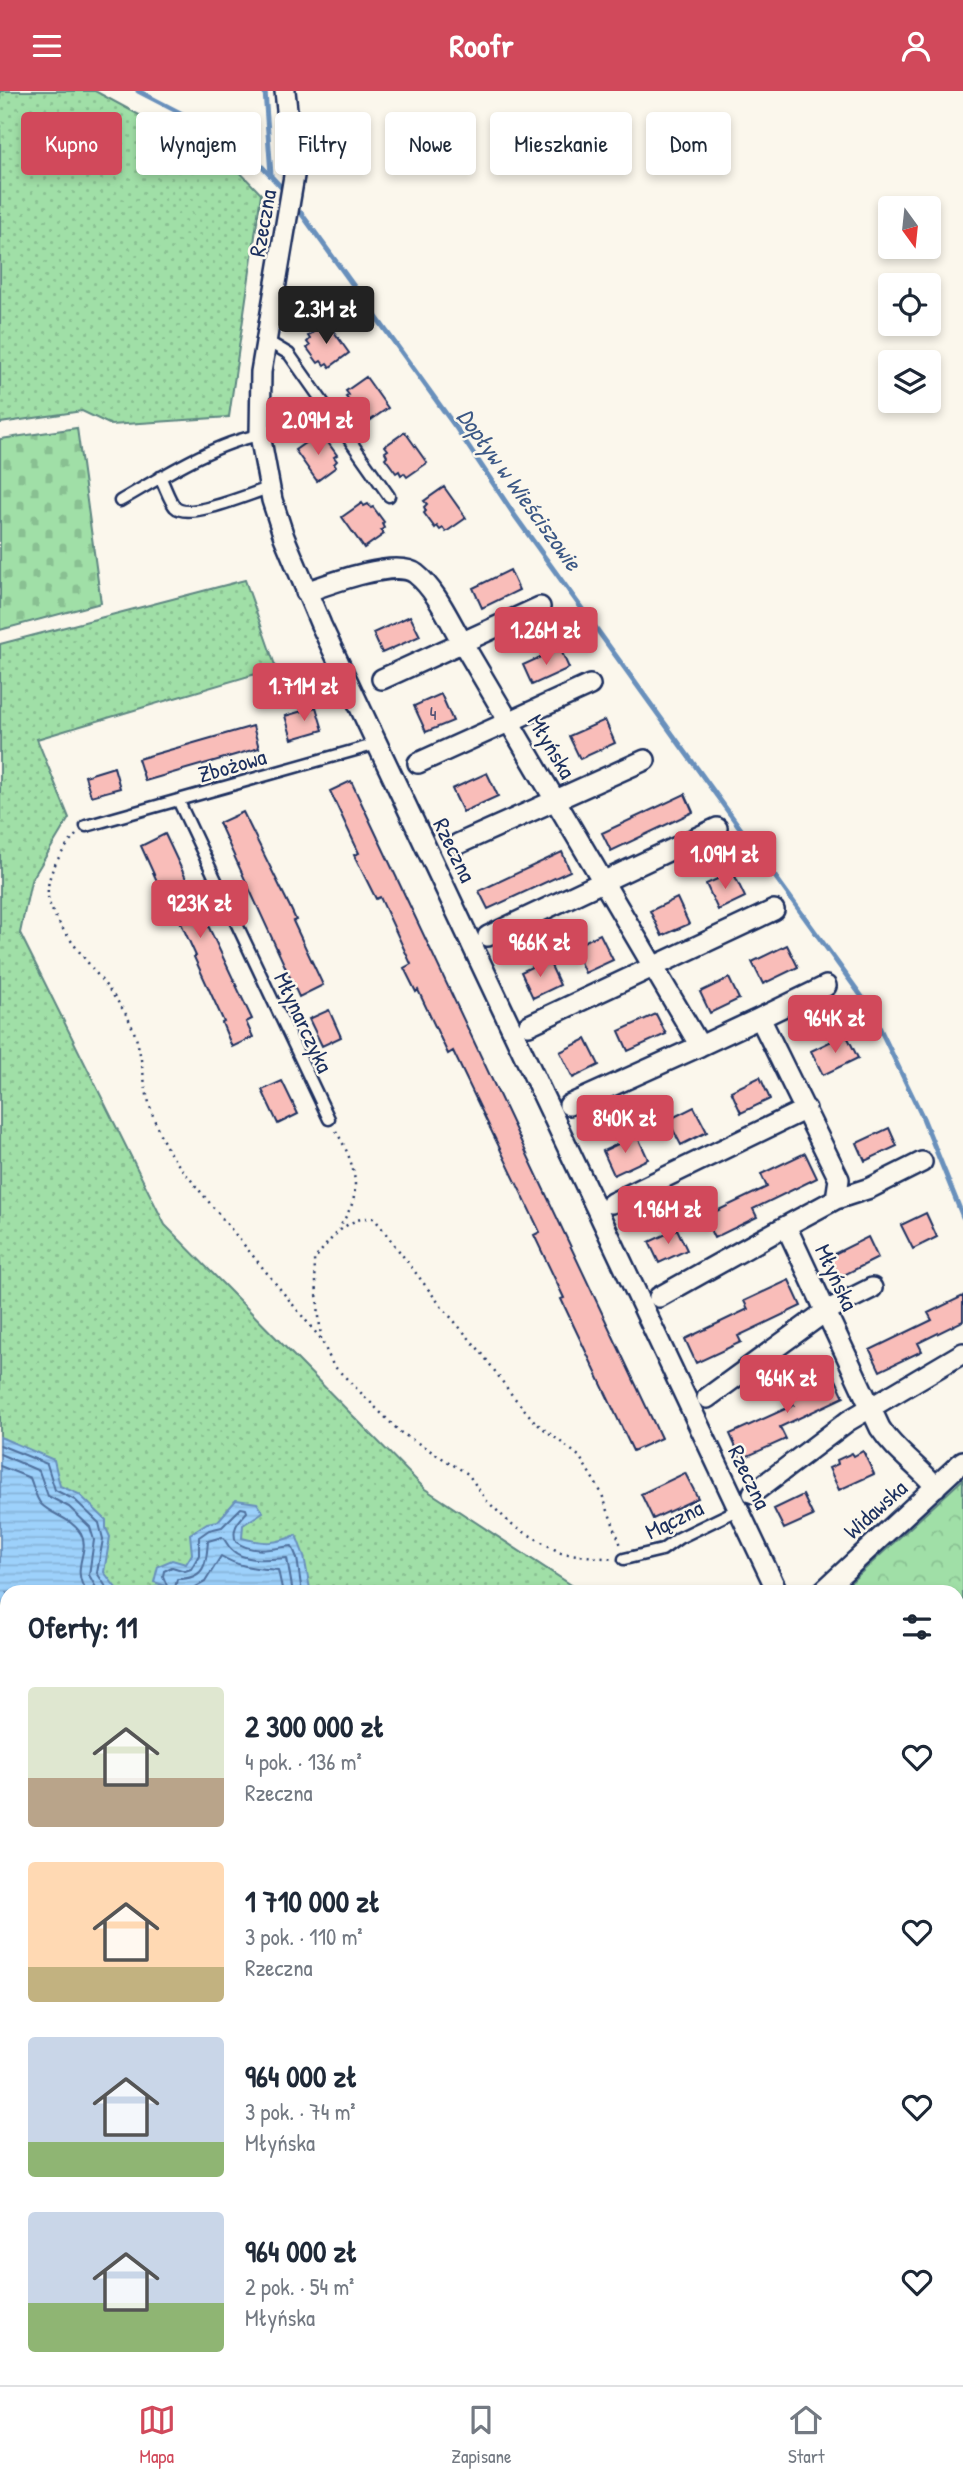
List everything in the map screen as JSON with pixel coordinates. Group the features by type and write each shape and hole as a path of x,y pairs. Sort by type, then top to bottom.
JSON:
{"street":[{"name":"Rzeczna","path":"285,91 294,176 261,372 260,435 269,488 284,537 306,592 377,744 774,1585"},
{"name":"Młyńska","path":"306,592 333,581 398,569 414,572 426,584 463,642 700,1046"},
{"path":"382,679 540,607"},
{"path":"418,763 590,685"},
{"path":"458,844 645,760"},
{"path":"488,936 717,828"},
{"path":"529,1025 774,910"},
{"path":"569,1105 826,986"},
{"path":"761,1018 839,1179 836,1199"},
{"path":"612,1203 806,1109"},
{"name":"Młyńska","path":"659,1297 836,1199 870,1188 922,1163"},
{"name":"Młyńska","path":"786,1226 870,1409 888,1440 936,1487"},
{"path":"707,1398 827,1311 872,1288"},
{"path":"753,1493 848,1422 963,1353"},
{"name":"Widawska","path":"830,1585 963,1461"}],"lane":[{"path":"267,341 289,354 389,496"},
{"path":"120,501 160,477 236,441 260,435"},
{"path":"160,477 175,507 184,512 207,508 269,488"},
{"name":"Zbożowa","path":"177,800 377,744"},
{"path":"86,826 177,800"},
{"name":"Młynarczyka","path":"177,800 329,1119"},
{"name":"Mączna","path":"624,1559 662,1549 739,1509"}],"path":[{"path":"86,826 50,871 48,898 57,918 130,1021 139,1048 148,1097 165,1147 321,1339 333,1365 400,1432 468,1474 486,1500 512,1525 561,1553 624,1559 601,1492 579,1456 536,1423 481,1352 440,1306 374,1218 364,1218 339,1229"},
{"path":"321,1339 314,1260 339,1229 353,1202 353,1171 346,1149 329,1119"}],"green space":[{"path":"0,91 95,91 136,113 136,175 243,175 261,194 229,417 111,425 82,411 0,423"},
{"path":"77,428 101,603 0,630 0,439"},
{"path":"245,580 276,668 37,739 69,818 31,881 20,933 165,1225 425,1489 571,1585 0,1585 0,644"},
{"path":"963,1479 963,1585 848,1585"}],"water":[{"path":"0,1437 54,1460 60,1486 79,1494 106,1520 110,1537 104,1572 114,1585 0,1585"},
{"path":"236,1500 257,1503 263,1512 243,1525 242,1538 269,1542 296,1535 304,1556 309,1585 163,1585 154,1582 158,1566 172,1560 186,1564 192,1554 190,1534 207,1523 218,1521"}],"building":[{"path":"327,322 349,353 330,367 321,361 318,363 307,348 310,346 307,342 310,339 308,336"},
{"path":"366,377 388,408 368,422 366,418 357,418 346,403 349,401 346,397 349,395 346,391"},
{"path":"405,432 427,463 407,477 399,471 396,473 385,458 385,452 388,450 385,446"},
{"path":"315,436 317,440 326,440 337,455 334,457 337,461 334,464 336,467 317,481 295,450"},
{"path":"444,487 466,518 446,532 443,528 435,528 424,513 427,504 424,501"},
{"path":"362,503 364,506 368,504 373,507 384,522 384,528 381,530 384,534 364,548 342,517"},
{"path":"510,570 519,590 482,608 473,588"},
{"path":"410,616 420,636 382,653 373,633"},
{"path":"560,648 569,668 532,685 523,665"},
{"path":"441,694 453,721 426,732 414,706"},
{"path":"316,707 323,730 292,739 285,716"},
{"path":"605,720 615,743 580,759 569,736"},
{"path":"253,726 259,748 145,781 138,759"},
{"path":"114,767 120,788 91,796 85,776"},
{"path":"487,773 498,796 463,812 452,789"},
{"path":"351,781 661,1438 633,1451 561,1299 564,1298 534,1235 540,1232 453,1051 448,1054 418,990 416,992 404,968 411,964 380,897 376,899 354,855 359,853 330,791"},
{"path":"685,794 693,812 611,851 602,833"},
{"path":"243,812 290,907 296,920 293,921 323,985 299,997 219,823"},
{"path":"165,834 252,1019 246,1022 253,1037 232,1047 222,1023 224,1022 194,957 196,956 165,888 161,890 141,846"},
{"path":"562,852 570,871 488,909 479,891"},
{"path":"733,872 745,897 718,910 706,884"},
{"path":"677,898 689,924 662,936 650,911"},
{"path":"600,934 613,960 585,973 573,947"},
{"path":"787,945 798,967 763,984 752,962"},
{"path":"548,959 560,985 533,998 521,972"},
{"path":"729,978 739,999 710,1013 700,992"},
{"path":"329,1010 341,1037 322,1046 309,1019"},
{"path":"656,1014 666,1034 628,1051 619,1031"},
{"path":"846,1034 858,1058 823,1075 811,1051"},
{"path":"586,1039 599,1065 573,1078 560,1052"},
{"path":"760,1077 770,1099 741,1113 731,1091"},
{"path":"282,1081 298,1114 278,1124 262,1090"},
{"path":"694,1107 707,1132 681,1145 668,1120"},
{"path":"889,1128 897,1146 865,1161 857,1143"},
{"path":"637,1135 648,1159 614,1175 603,1151"},
{"path":"805,1153 817,1178 753,1209 757,1217 714,1238 704,1217 767,1187 761,1174"},
{"path":"926,1213 937,1237 913,1249 901,1225"},
{"path":"677,1229 687,1250 659,1263 649,1242"},
{"path":"868,1237 878,1258 836,1279 826,1258"},
{"path":"789,1280 801,1306 738,1336 741,1342 696,1363 685,1339 748,1309 744,1301"},
{"path":"963,1296 963,1321 918,1343 922,1351 880,1371 870,1350 932,1320 928,1313"},
{"path":"832,1371 844,1397 780,1427 786,1439 741,1459 730,1434 794,1405 787,1392"},
{"path":"863,1451 874,1474 839,1490 829,1468 838,1464 837,1460"},
{"path":"685,1473 698,1498 653,1519 641,1494"},
{"path":"803,1495 813,1516 784,1529 774,1509"}],"waterway":[{"path":"138,91 215,131 250,154 282,188"},
{"name":"Dopływ w Wieściszowie","path":"265,91 271,175"},
{"name":"Dopływ w Wieściszowie","path":"301,213 457,429 515,516 870,1008 923,1118 963,1217"}]}
